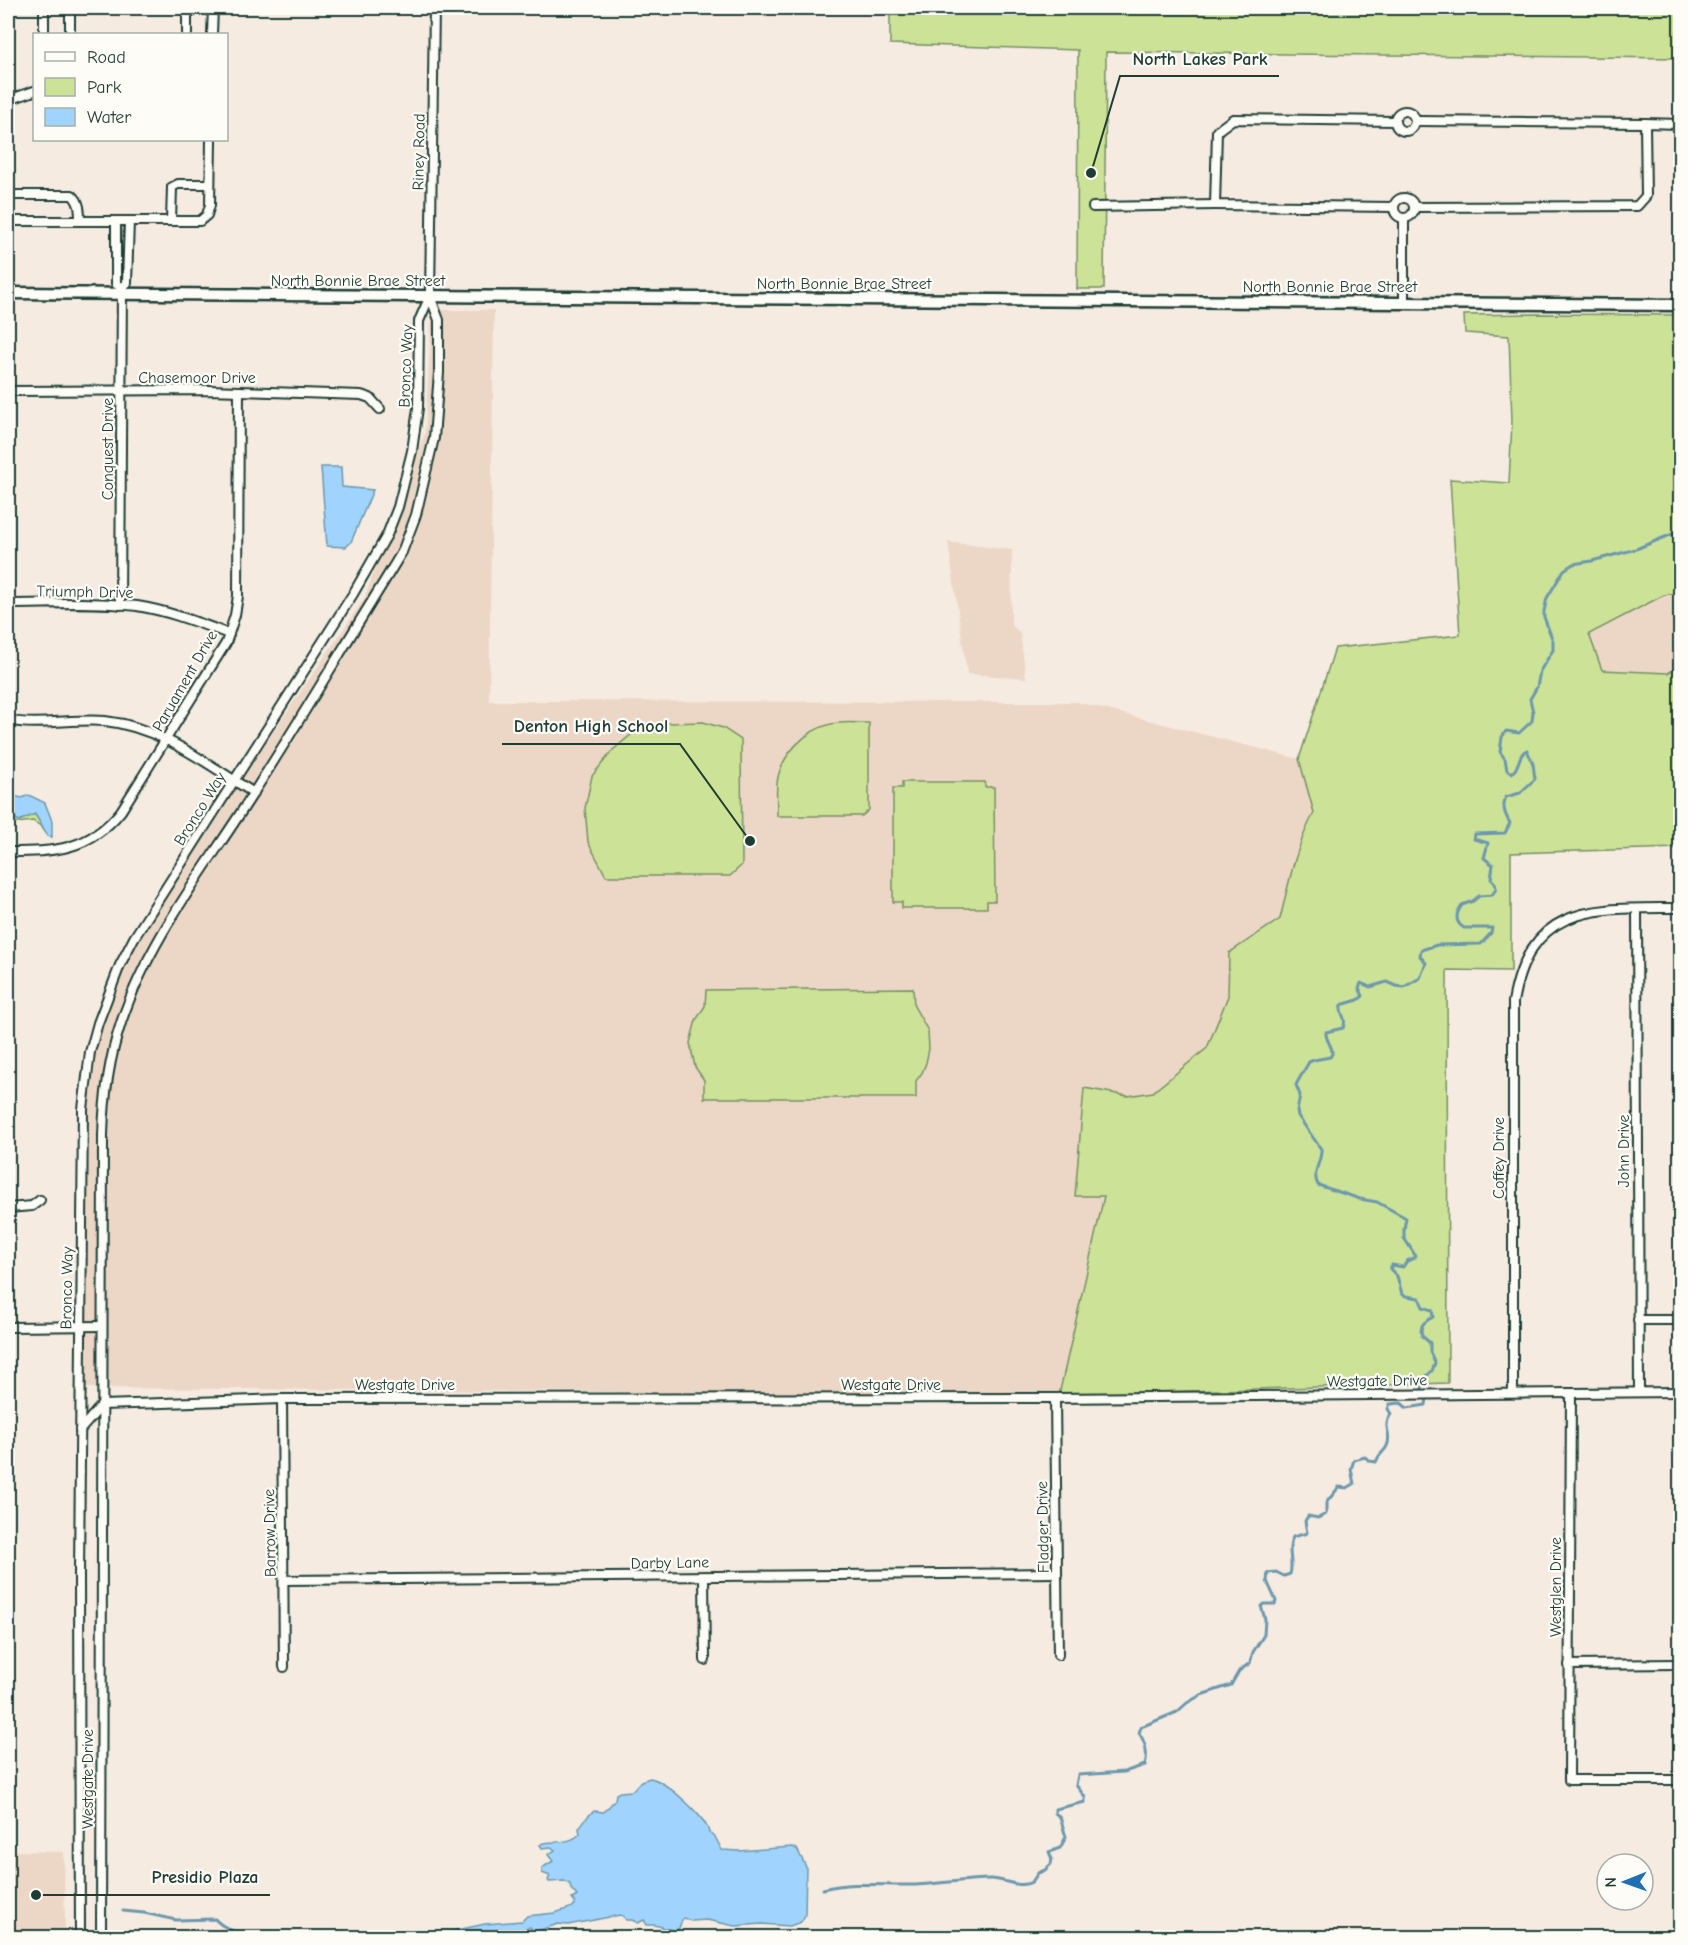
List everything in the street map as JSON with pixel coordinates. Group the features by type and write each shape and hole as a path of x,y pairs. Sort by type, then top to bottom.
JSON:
{"main road":[{"name":"North Bonnie Brae Street","path":"8,293 122,291 430,296 1680,305"}],"street":[{"path":"44,8 44,33"},
{"path":"70,8 70,33"},
{"path":"187,33 187,14 199,8"},
{"path":"212,33 213,8"},
{"name":"Riney Road","path":"430,296 434,8"},
{"path":"8,147 8,107 11,99 33,91"},
{"path":"1407,111 1413,114 1416,121 1412,130 1405,132 1399,130 1395,121 1397,114 1407,111"},
{"path":"1215,205 1216,131 1233,119 1395,121"},
{"path":"1416,121 1680,123"},
{"path":"1414,207 1637,206 1646,196 1645,123"},
{"path":"8,221 200,220 207,214 210,206 211,141"},
{"path":"171,221 172,188 178,184 210,184"},
{"path":"8,195 72,195 80,209 80,221"},
{"path":"1394,207 1400,199 1406,198 1412,201 1414,207 1412,214 1404,218"},
{"path":"1093,207 1215,205 1394,207"},
{"path":"1394,207 1398,215 1404,218"},
{"path":"1404,218 1404,303"},
{"path":"116,221 116,284 122,291 127,283 129,221"},
{"name":"Conquest Drive","path":"120,605 122,291"},
{"name":"Bronco Way","path":"80,1406 83,1109 90,1052 98,1023 120,965 134,938 358,586 387,535 398,507 412,451 418,408 419,321 430,296"},
{"name":"Bronco Way","path":"102,1406 104,1109 112,1055 120,1024 131,995 174,913 254,793 402,552 416,515 434,438 440,320 430,296"},
{"name":"Chasemoor Drive","path":"8,392 239,391 361,395 370,398 380,409"},
{"name":"Paruament Drive","path":"8,852 60,850 72,847 106,827 121,811 222,650 229,634 238,596 239,391"},
{"name":"Triumph Drive","path":"8,604 120,605 172,614 229,634"},
{"path":"8,720 103,721 141,728 167,739 254,793"},
{"path":"1637,909 1680,908"},
{"name":"Coffey Drive","path":"1513,1394 1513,1002 1521,967 1537,942 1563,921 1584,912 1599,909 1637,909"},
{"name":"John Drive","path":"1637,909 1640,1392"},
{"path":"8,1208 26,1208 40,1200"},
{"path":"1638,1320 1680,1320"},
{"path":"8,1327 102,1326"},
{"name":"Westgate Drive","path":"101,1938 102,1406 282,1399 1055,1398 1680,1392"},
{"name":"Westglen Drive","path":"1571,1394 1569,1780 1680,1780"},
{"name":"Fladger Drive","path":"1055,1398 1058,1655"},
{"name":"Barrow Drive","path":"282,1399 284,1667"},
{"name":"Westgate Drive","path":"80,1406 80,1938"},
{"path":"80,1430 102,1406"},
{"name":"Darby Lane","path":"284,1580 1056,1573"},
{"path":"704,1577 705,1660"},
{"path":"1569,1665 1680,1664"}],"shaded area":[{"path":"432,310 494,310 489,701 1077,702 1299,759 1314,813 1296,853 1280,919 1229,953 1228,996 1207,1048 1153,1092 1128,1096 1084,1088 1075,1196 1105,1196 1059,1395 81,1388 86,1093 115,975 147,917 364,599 425,433"},
{"path":"948,542 1012,550 1011,624 1020,633 1026,678 967,674"},
{"path":"1680,592 1680,665 1668,673 1601,670 1588,634 1664,595"},
{"path":"8,1851 64,1852 65,1937 8,1937"}],"green space":[{"path":"890,8 1680,8 1680,58 1106,52 1104,289 1077,289 1078,50 890,44"},
{"path":"1464,315 1680,315 1680,592 1664,595 1589,634 1602,670 1668,673 1680,665 1680,848 1511,853 1511,971 1447,970 1448,1383 1059,1395 1104,1196 1075,1196 1084,1088 1128,1096 1153,1092 1207,1048 1228,996 1229,953 1280,919 1298,851 1314,813 1299,759 1335,648 1460,635 1450,479 1509,483 1512,421 1509,336 1465,333"},
{"path":"703,722 723,728 741,740 742,865 730,876 606,876 588,842 585,808 592,776 613,750 633,733 666,723"},
{"path":"845,722 869,723 869,810 862,816 777,816 779,773 795,746 821,727"},
{"path":"902,782 985,782 985,787 994,787 995,901 987,901 987,908 902,908 902,902 893,902 893,788 902,788"},
{"path":"8,814 19,821 35,814 48,836 41,826 33,821 17,823 8,819"},
{"path":"913,988 914,1006 928,1031 929,1049 922,1073 916,1081 916,1098 704,1098 704,1080 695,1067 690,1043 696,1020 705,1006 706,990"}],"water":[{"path":"321,467 341,467 342,487 373,490 351,542 346,547 327,546"},
{"path":"8,769 14,777 14,796 22,798 29,795 45,803 52,821 52,837 48,836 35,814 19,821 8,814"},
{"path":"650,1778 665,1785 694,1810 709,1833 714,1835 722,1850 792,1847 797,1849 806,1867 805,1915 801,1922 790,1926 762,1924 735,1926 683,1918 679,1928 675,1931 647,1925 644,1920 638,1923 626,1920 620,1915 568,1925 558,1924 534,1932 530,1927 521,1931 481,1937 431,1937 485,1924 522,1921 527,1916 555,1913 573,1907 575,1903 572,1899 577,1896 570,1884 564,1881 549,1882 550,1876 542,1873 542,1868 553,1861 548,1855 555,1850 551,1847 542,1848 540,1845 567,1841 576,1837 580,1834 579,1828 594,1811 604,1812 615,1800 616,1794 632,1791 641,1781"}],"waterway":[{"path":"1422,1388 1422,1380 1432,1371 1435,1363 1430,1352 1430,1343 1421,1332 1423,1324 1433,1317 1432,1310 1423,1307 1419,1298 1402,1294 1397,1276 1390,1269 1392,1265 1403,1267 1415,1255 1404,1238 1406,1218 1377,1202 1360,1199 1318,1185 1316,1171 1321,1149 1298,1116 1300,1095 1296,1085 1309,1062 1330,1057 1332,1054 1326,1032 1343,1028 1345,1021 1341,1005 1358,1000 1363,996 1359,988 1361,983 1370,987 1387,982 1404,987 1420,978 1426,963 1420,956 1421,950 1437,945 1481,944 1491,933 1492,928 1464,928 1457,920 1457,914 1462,905 1479,896 1492,895 1496,889 1491,879 1493,865 1484,858 1488,843 1474,839 1475,834 1505,833 1510,823 1504,810 1506,797 1520,793 1535,779 1533,764 1527,750 1522,754 1512,773 1507,770 1505,759 1500,752 1502,737 1506,731 1519,733 1532,721 1533,712 1530,699 1537,687 1540,671 1553,650 1553,641 1544,617 1547,598 1564,570 1573,564 1636,549 1680,531"},
{"path":"823,1889 846,1885 916,1885 982,1879 1022,1884 1032,1882 1038,1873 1051,1864 1052,1859 1049,1852 1060,1848 1066,1837 1055,1809 1085,1802 1085,1797 1076,1785 1078,1775 1124,1772 1145,1765 1146,1749 1139,1733 1141,1727 1177,1712 1201,1695 1231,1685 1239,1671 1250,1663 1253,1652 1264,1635 1265,1619 1261,1606 1275,1604 1276,1601 1267,1581 1268,1573 1276,1572 1284,1576 1290,1574 1290,1546 1293,1537 1307,1533 1305,1521 1308,1516 1318,1518 1326,1514 1326,1503 1339,1487 1347,1488 1354,1484 1351,1469 1354,1460 1365,1457 1376,1462 1386,1448 1389,1438 1387,1423 1391,1414 1388,1409 1390,1404 1401,1403 1407,1408 1426,1405 1427,1398"},
{"path":"123,1911 176,1920 215,1919 246,1938"}],"place":[{"name":"North Lakes Park","path":"1091,173"},
{"name":"Denton High School","path":"750,841"},
{"name":"Presidio Plaza","path":"36,1895"}]}
